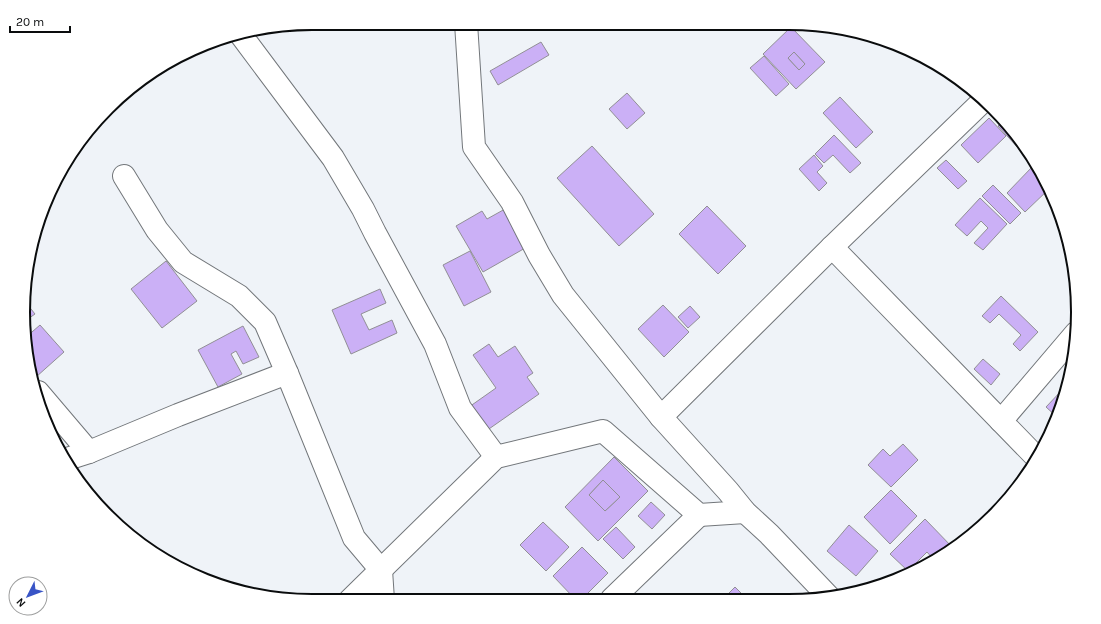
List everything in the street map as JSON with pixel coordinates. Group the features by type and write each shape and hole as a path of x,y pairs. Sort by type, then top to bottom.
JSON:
{"street":[{"path":"466,30 474,147 512,202 539,255 563,294 660,417 728,491 745,512 769,534 824,592"},
{"path":"244,39 333,158 363,209 435,344 460,408 496,457"},
{"path":"660,417 832,247 979,104"},
{"path":"124,176 157,230 183,262 239,296 265,322 354,538 381,570 383,594"},
{"path":"832,247 1033,454"},
{"path":"1001,421 1069,341"},
{"path":"71,457 89,452 178,415 287,373"},
{"path":"44,399 89,452"},
{"path":"356,594 496,457 603,431 698,515"},
{"path":"617,594 698,515 745,512"}],"building":[{"path":"788,30 794,30 825,62 796,89 763,54","holes":["794,52 805,64 799,70 788,58"]},
{"path":"541,42 549,55 498,85 490,71"},
{"path":"794,52 805,64 799,70 788,58"},
{"path":"764,56 789,84 776,96 750,68"},
{"path":"627,93 645,113 627,129 609,109"},
{"path":"840,97 873,132 856,148 823,113"},
{"path":"989,118 1006,136 978,163 961,145"},
{"path":"1000,125 1001,126 1019,149 998,126"},
{"path":"834,135 861,163 850,173 833,155 824,163 815,154"},
{"path":"592,146 654,214 619,246 557,178"},
{"path":"814,155 823,166 817,172 827,183 819,191 799,169"},
{"path":"946,160 967,181 958,189 937,168"},
{"path":"1031,168 1045,193 1025,212 1007,193"},
{"path":"993,185 1021,213 1010,224 982,196"},
{"path":"980,198 1007,224 983,250 974,243 988,228 981,221 967,236 955,225"},
{"path":"707,206 746,246 718,274 679,234"},
{"path":"505,209 527,247 483,272 456,226 482,211 487,219"},
{"path":"470,251 491,292 464,306 443,265"},
{"path":"166,261 197,301 162,328 131,289"},
{"path":"380,289 386,303 361,314 369,330 392,320 397,333 351,354 332,310"},
{"path":"1001,296 1038,332 1020,351 1013,344 1021,335 999,314 990,323 982,316"},
{"path":"663,305 689,332 664,357 638,329"},
{"path":"690,306 700,317 688,328 678,317"},
{"path":"30,308 35,314 30,317"},
{"path":"40,325 64,352 37,376 32,349 31,333"},
{"path":"243,326 259,357 243,364 236,351 231,354 242,374 218,387 198,350"},
{"path":"489,344 498,357 515,346 533,373 527,377 539,394 486,431 469,407 496,388 473,355"},
{"path":"983,359 1000,374 991,385 974,369"},
{"path":"1059,394 1053,413 1046,407"},
{"path":"903,444 918,460 891,487 868,465 883,449 890,456"},
{"path":"614,457 648,491 598,541 565,507","holes":["603,480 620,497 605,511 589,495"]},
{"path":"603,480 620,497 605,511 589,495"},
{"path":"891,490 917,516 890,544 864,517"},
{"path":"651,502 665,515 652,529 638,516"},
{"path":"925,519 949,544 930,556 927,552 914,565 906,569 890,554"},
{"path":"543,522 569,547 546,571 520,545"},
{"path":"849,525 878,551 856,576 827,551"},
{"path":"616,527 635,547 623,559 603,539"},
{"path":"582,547 608,573 587,594 570,594 553,576"},
{"path":"735,587 742,594 728,594"}]}
